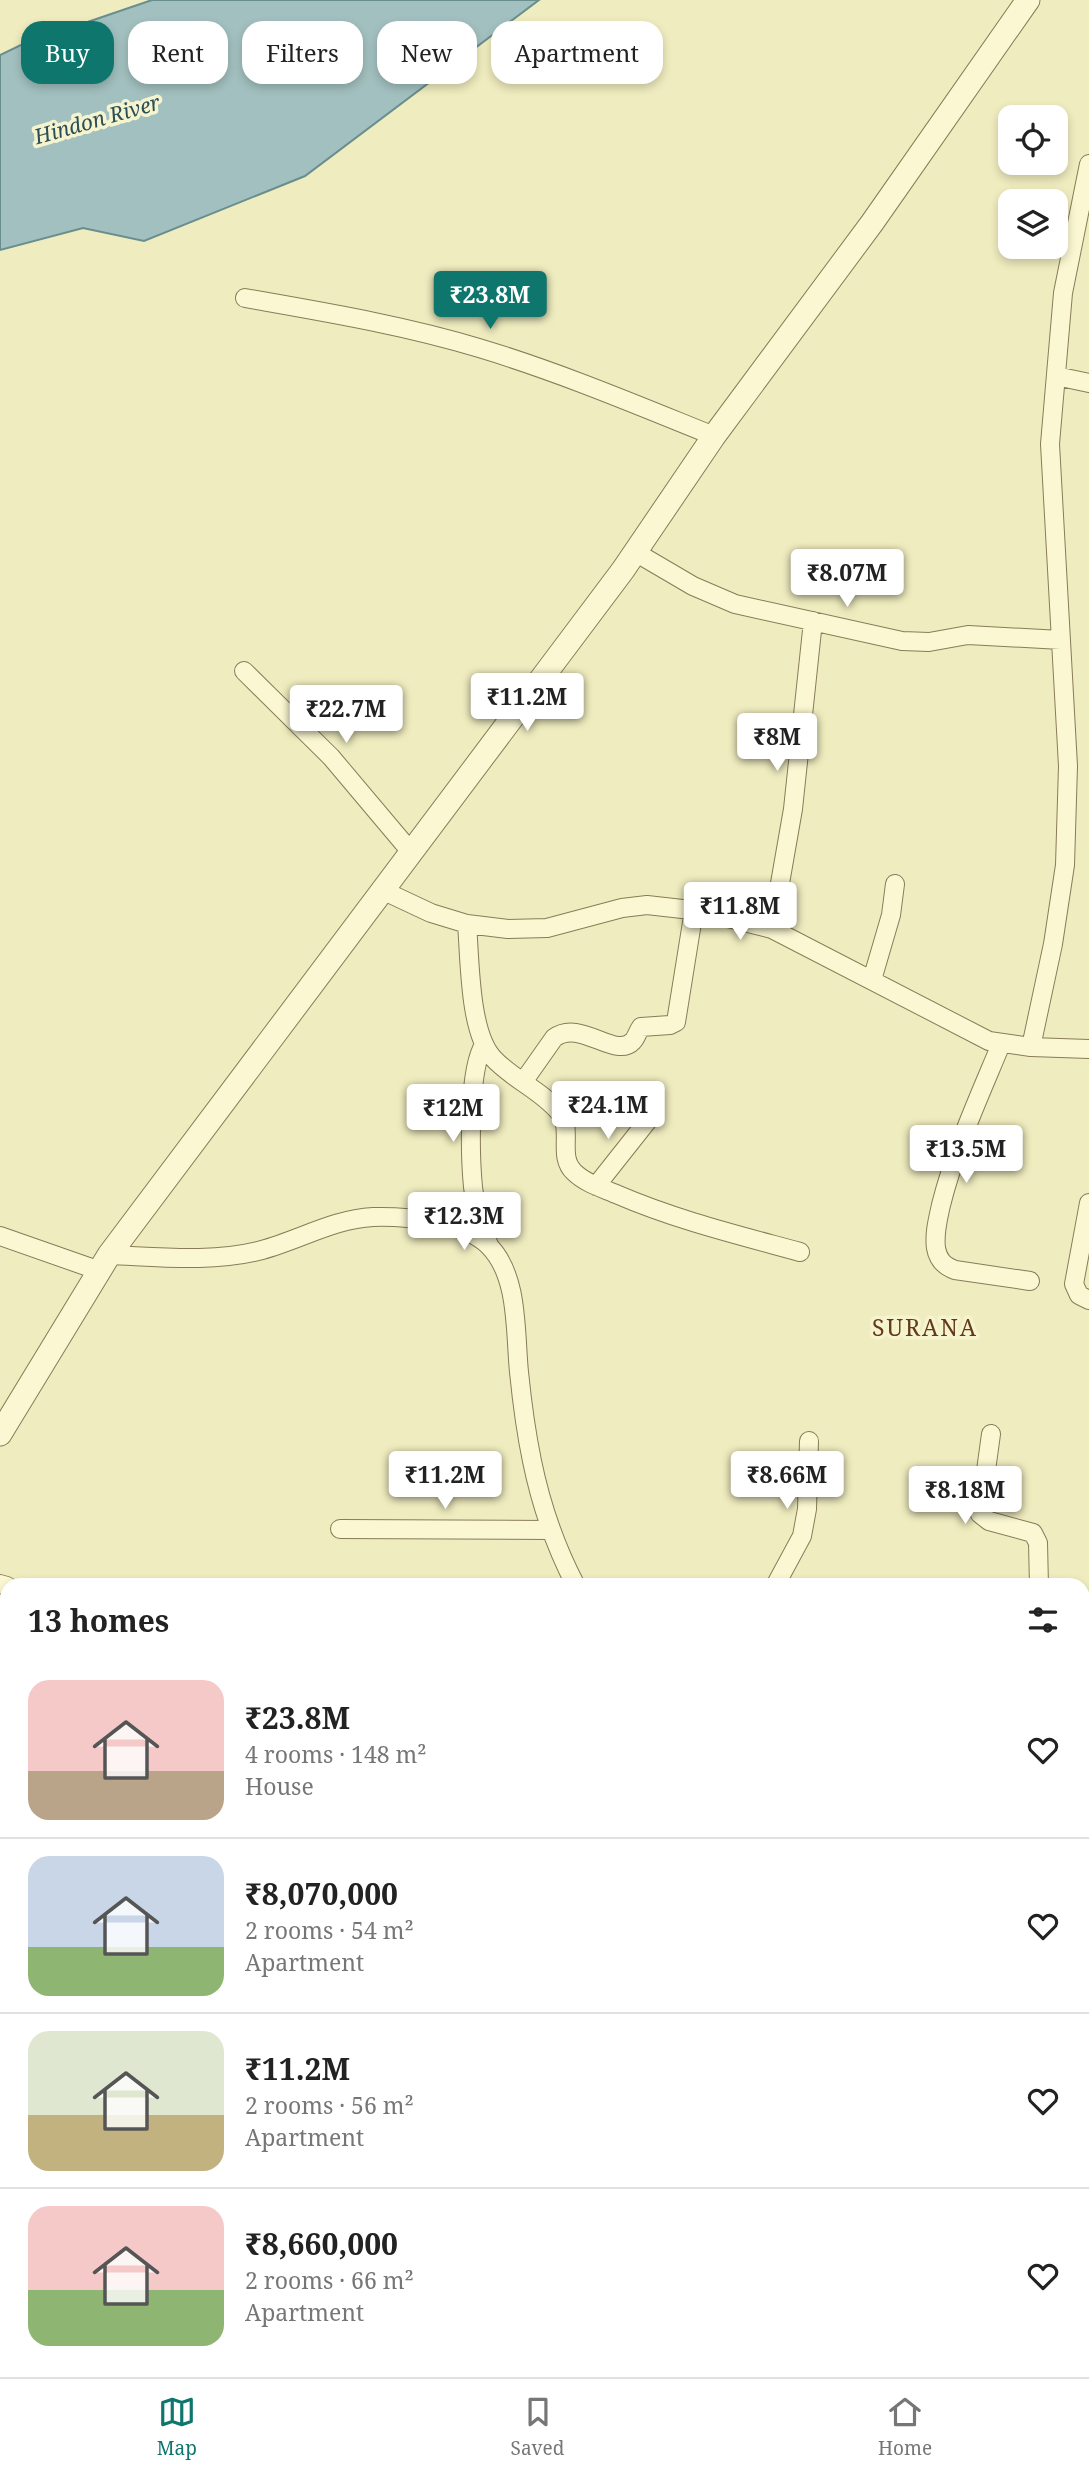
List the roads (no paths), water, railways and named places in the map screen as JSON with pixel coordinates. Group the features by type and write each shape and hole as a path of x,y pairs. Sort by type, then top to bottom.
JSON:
{"street":[{"path":"0,1434 104,1263 635,552 714,436 872,223 1027,0"},
{"path":"1031,1047 1053,944 1065,865 1068,766 1050,444 1063,293 1089,163"},
{"path":"245,298 359,318 480,348 617,397 714,436"},
{"path":"1056,376 1089,383"},
{"path":"635,552 708,594 734,604 917,643 968,635 1061,640"},
{"path":"772,929 793,808 813,621"},
{"path":"244,671 331,757 411,852"},
{"path":"872,980 891,915 895,884"},
{"path":"384,891 430,912 467,924 528,929 555,926 622,908 647,905 694,911 772,929 980,1036 1001,1044 1089,1049"},
{"path":"523,1082 554,1038 561,1033 576,1032 624,1046 634,1041 641,1027 670,1025 676,1022 694,911"},
{"path":"467,924 477,1028 484,1045 493,1059 551,1104 562,1116 566,1130 567,1162 572,1171 596,1186 670,1216 800,1252"},
{"path":"1001,1044 953,1162 936,1229 936,1248 939,1259 946,1267 1030,1281"},
{"path":"484,1045 476,1063 472,1105 473,1186 482,1228 489,1245 501,1261 510,1285 524,1415 532,1462 551,1530 572,1578"},
{"path":"596,1186 649,1119"},
{"path":"1089,1203 1074,1284 1079,1295 1089,1300"},
{"path":"0,1236 104,1263 232,1256 263,1250 358,1218 376,1217 427,1220 474,1235 489,1245"},
{"path":"991,1434 980,1514 989,1521 1033,1533 1038,1543 1039,1578"},
{"path":"779,1578 802,1536 807,1509 809,1441"},
{"path":"340,1529 551,1530"}],"water":[{"name":"Hindon River","path":"152,0 539,0 511,21 491,21 491,36 477,47 477,21 377,21 377,84 427,84 305,176 144,241 83,228 0,250 0,55 21,45 21,84 114,84 114,21 90,21"}],"district":[{"name":"SURANA","path":"925,1327"}]}
